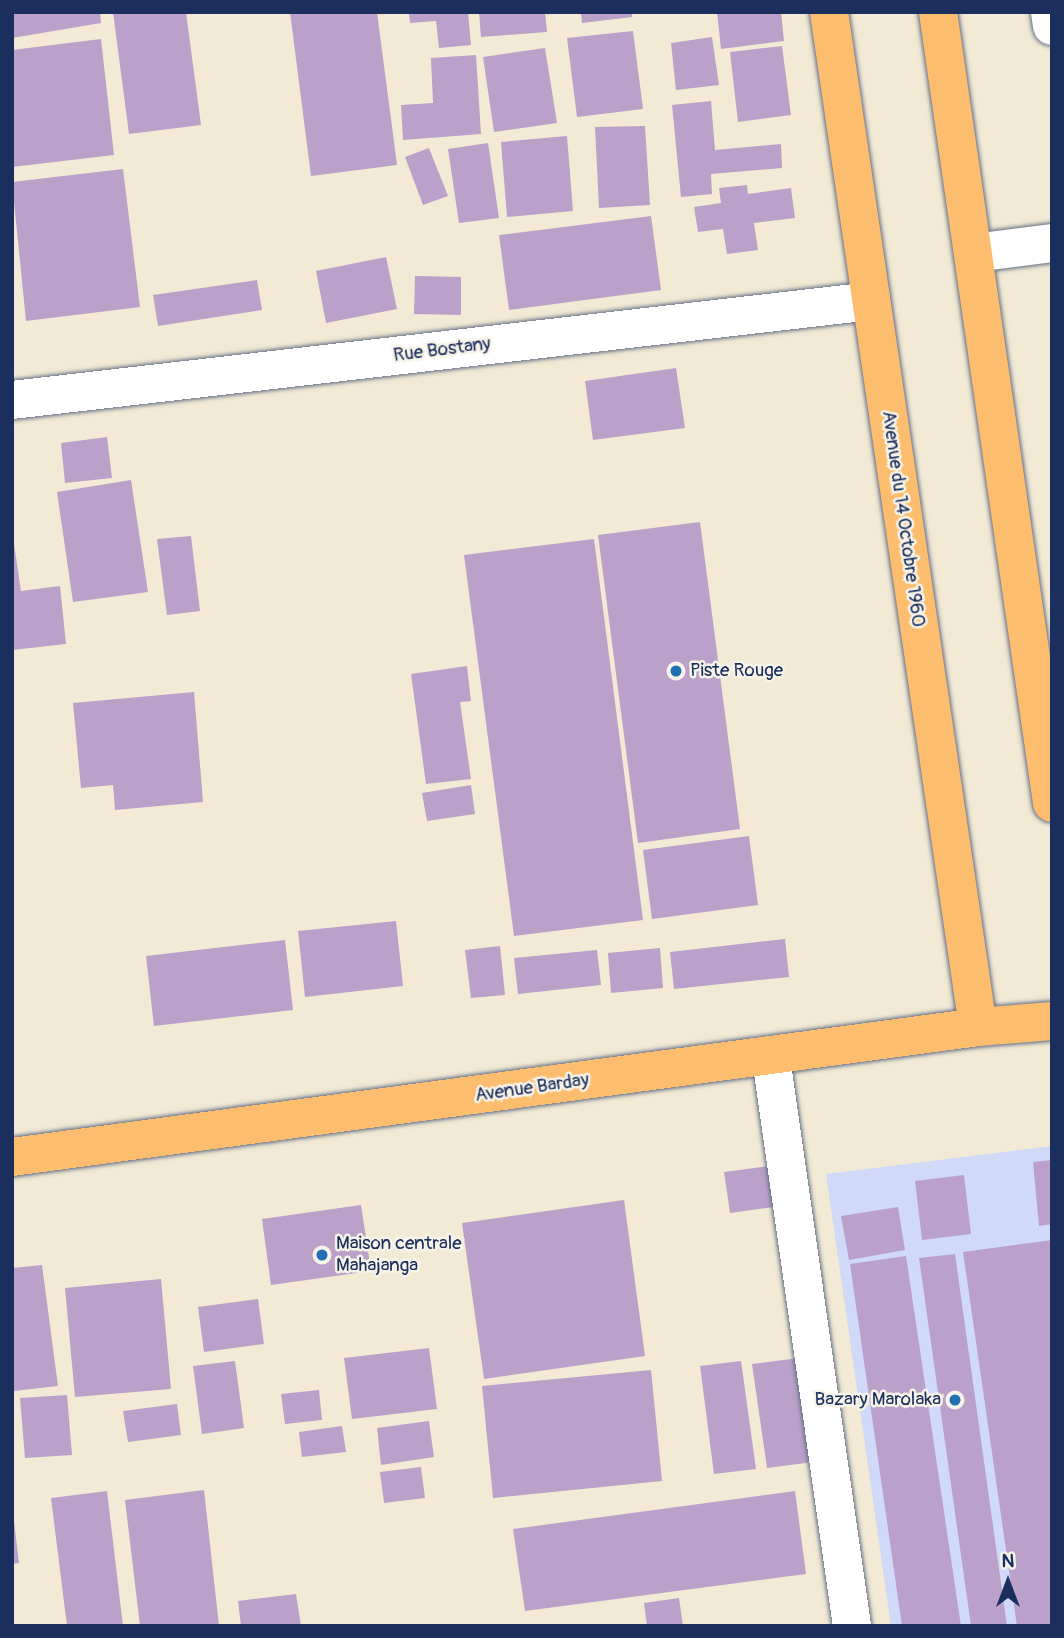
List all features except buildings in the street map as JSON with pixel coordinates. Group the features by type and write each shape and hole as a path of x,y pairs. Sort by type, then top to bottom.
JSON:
{"main road":[{"name":"Avenue du 14 Octobre 1960","path":"829,12 978,1027"},
{"path":"938,12 1052,803"},
{"name":"Avenue Barday","path":"12,1157 771,1058 978,1027 1052,1021"}],"street":[{"path":"1050,12 1052,26"},
{"path":"974,253 1052,243"},
{"name":"Rue Bostany","path":"12,400 872,301"},
{"path":"771,1058 852,1626"}],"shaded area":[{"name":"Bazary Marolaka","path":"1052,1146 1052,1626 891,1626 826,1174"}],"place":[{"name":"Piste Rouge","path":"676,671"},
{"name":"Maison centrale Mahajanga","path":"322,1255"},
{"name":"Bazary Marolaka","path":"955,1400"}]}
